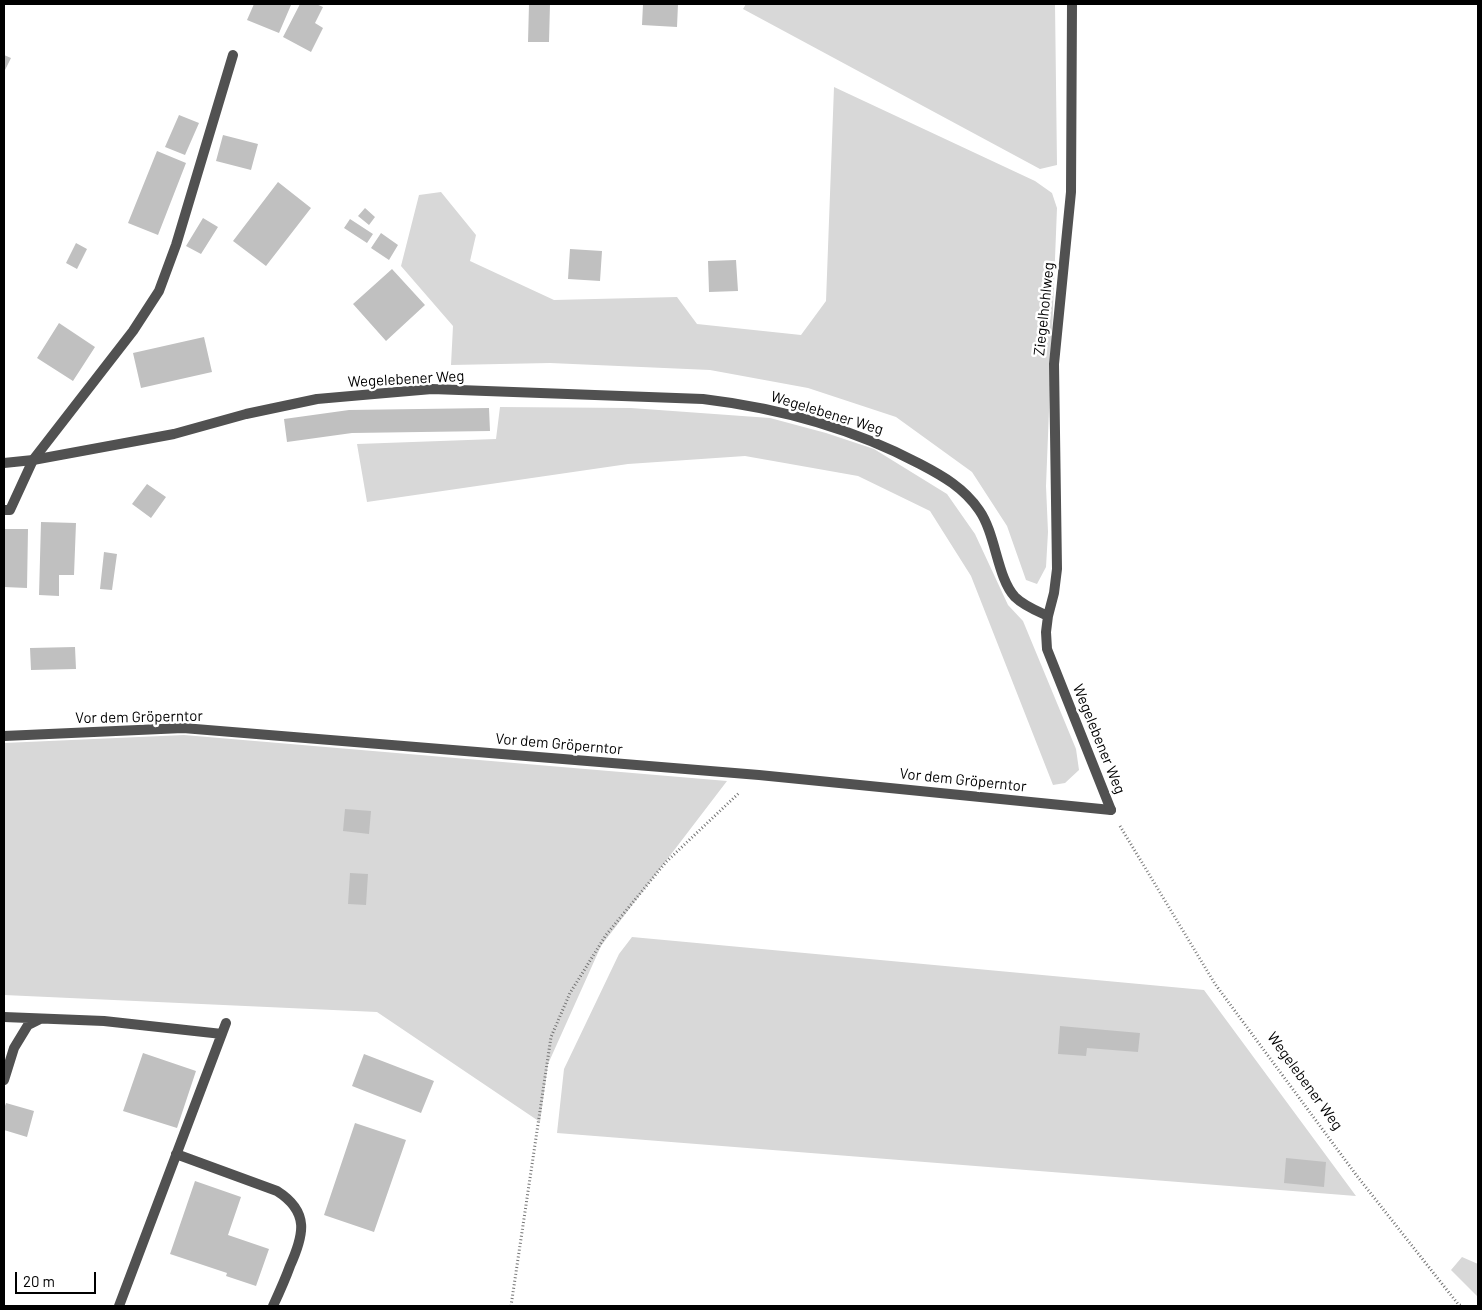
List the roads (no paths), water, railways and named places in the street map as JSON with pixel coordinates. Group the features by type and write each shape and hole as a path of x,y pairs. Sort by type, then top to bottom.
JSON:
{"street":[{"name":"Ziegelhohlweg","path":"1048,616 1054,593 1057,569 1054,364 1071,192 1072,4"},
{"path":"4,510 10,510 33,460 133,331 159,291 176,245 233,55"},
{"name":"Wegelebener Weg","path":"4,463 33,460 174,434 246,414 317,399 374,394 442,390 670,397 738,403 799,416 871,440 958,486 968,496 988,524 1003,574 1010,590 1022,603 1048,616 1046,632 1047,649 1111,810"},
{"name":"Vor dem Gröperntor","path":"4,736 184,728 759,775 1111,810"},
{"path":"4,1017 104,1021 222,1034"},
{"path":"4,1080 14,1048 28,1025 41,1018"},
{"path":"119,1306 226,1023"},
{"path":"176,1154 277,1192 288,1199 296,1209 302,1226 301,1238 273,1306"}]}
